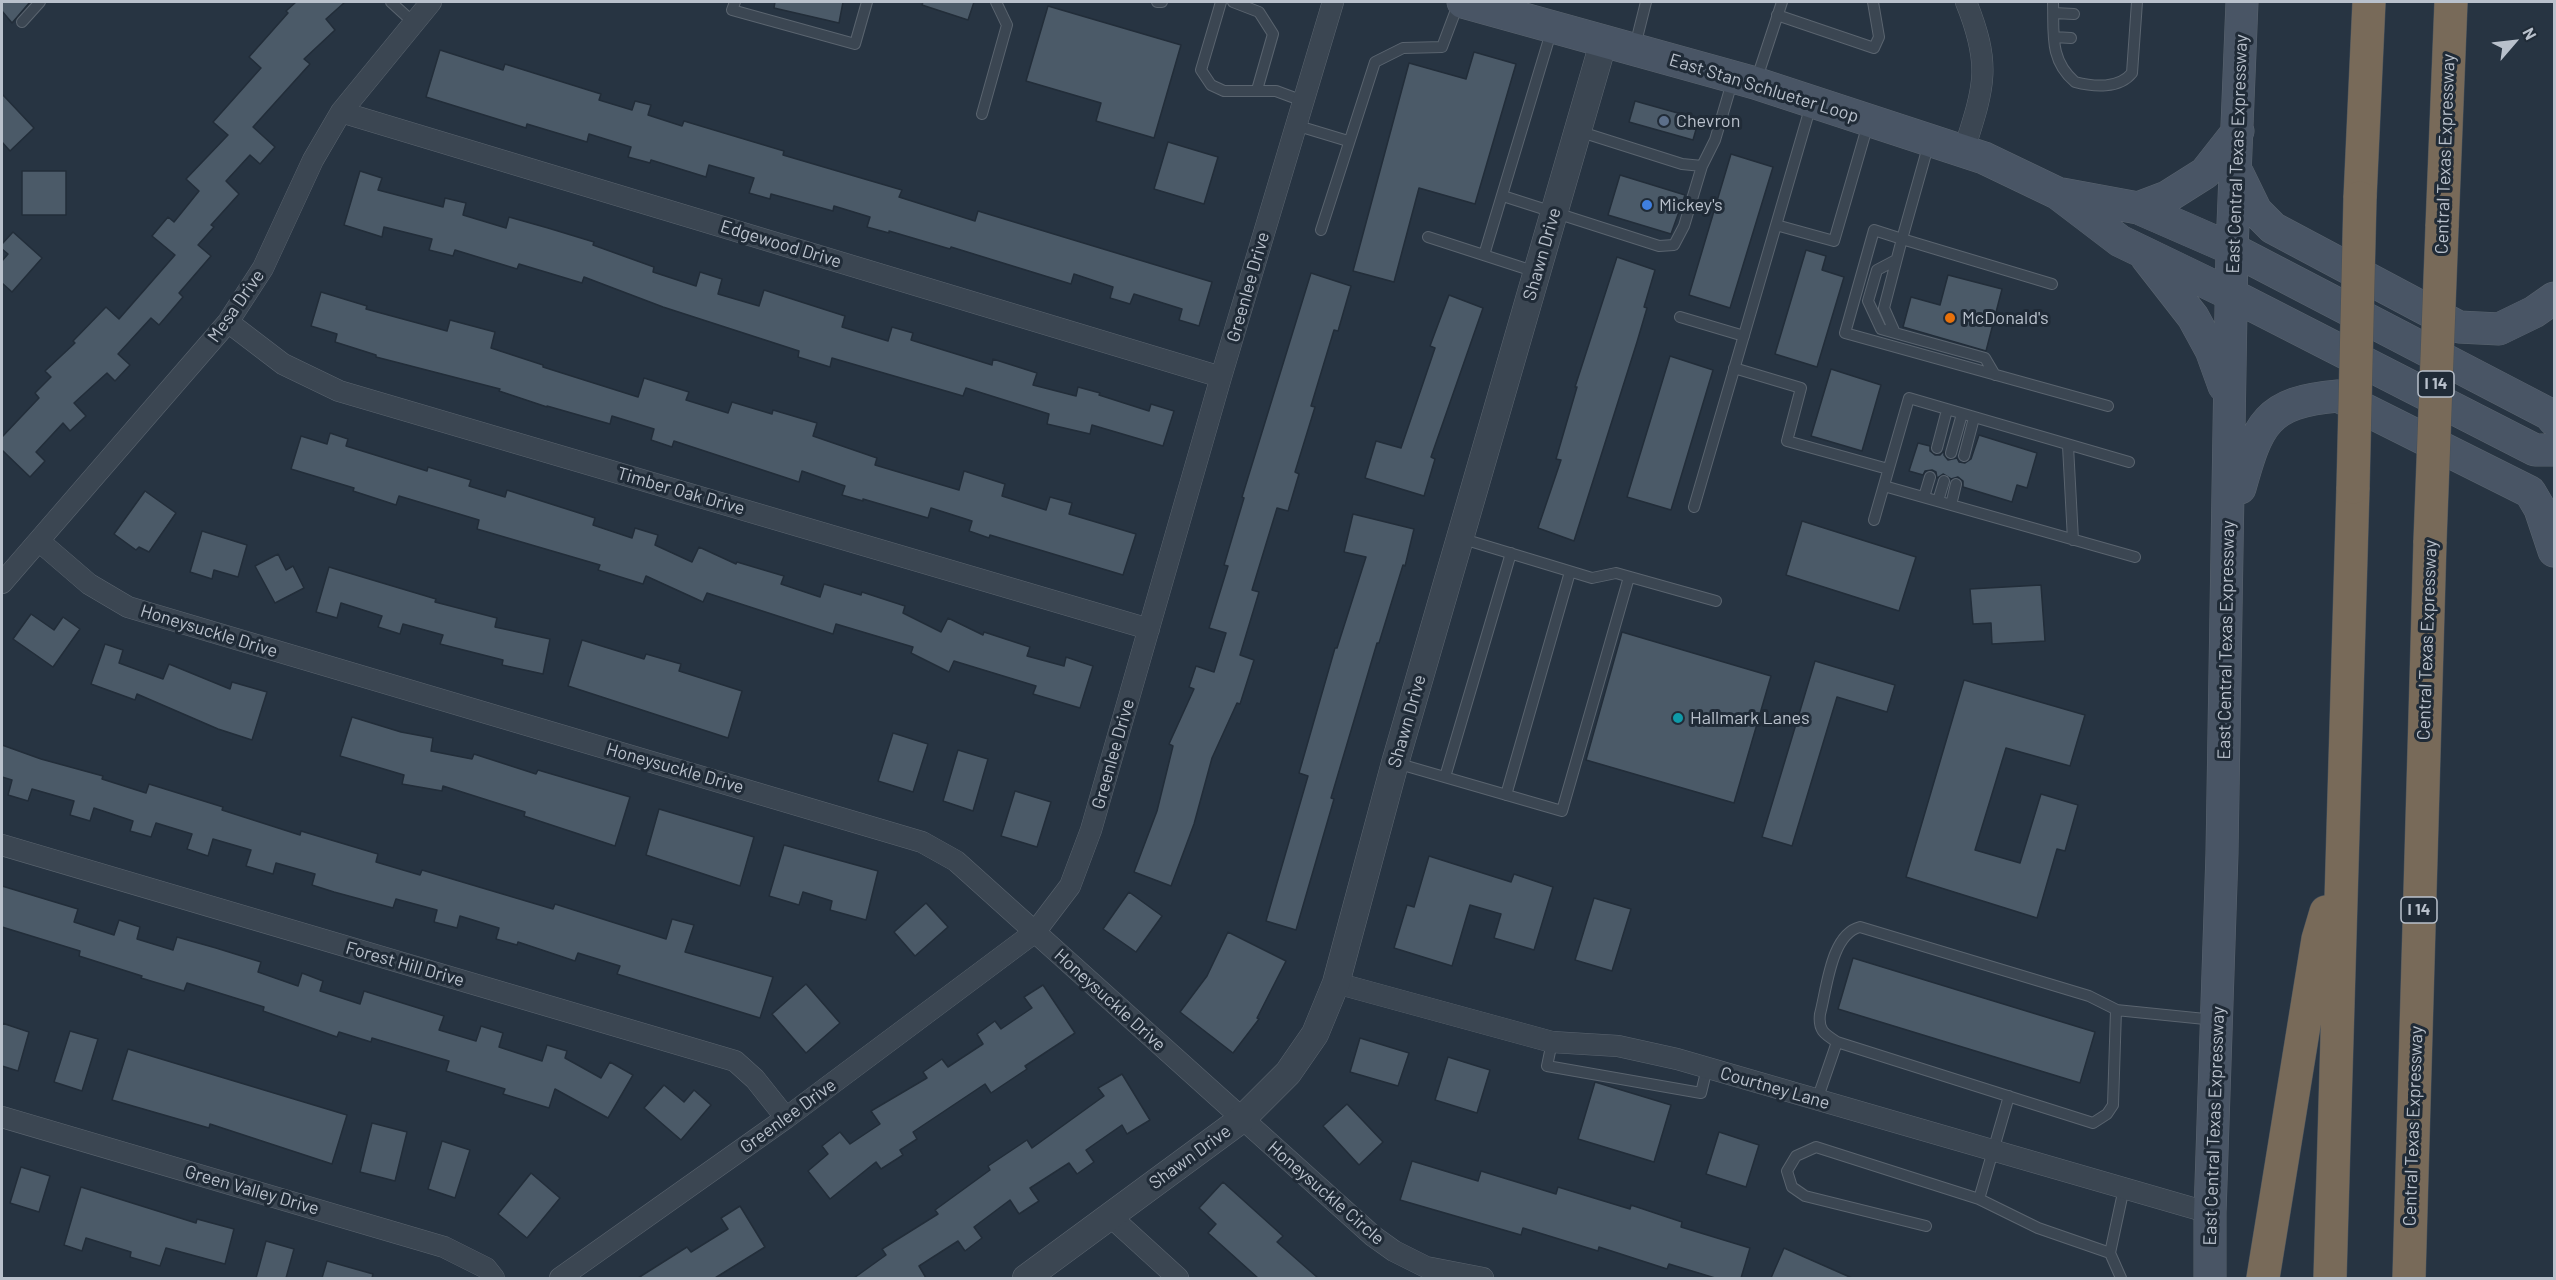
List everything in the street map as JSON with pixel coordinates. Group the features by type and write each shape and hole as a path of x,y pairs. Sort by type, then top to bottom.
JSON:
{"highway":[{"path":"2330,1278 2360,198 2369,2"},
{"name":"Central Texas Expressway","path":"2409,1278 2430,541 2451,2"},
{"path":"2448,122 2468,2"},
{"path":"2263,1278 2318,939 2341,862"}],"main road":[{"name":"East Stan Schlueter Loop","path":"1461,2 1744,80 1964,150 2057,194 2120,241 2142,253 2232,295 2535,450 2554,450"},
{"name":"East Central Texas Expressway","path":"2210,1278 2229,524 2232,249 2242,2"},
{"path":"2138,208 2177,192 2205,173 2238,130"},
{"path":"2236,171 2256,212 2273,228 2459,327 2499,329 2534,312 2554,298"},
{"name":"East Stan Schlueter Loop","path":"2057,194 2138,208 2232,249 2549,414 2554,420"},
{"path":"2142,253 2193,318 2211,350 2230,403"},
{"path":"2229,524 2253,444 2268,418 2286,408 2308,401 2338,396 2530,492 2540,509 2554,551"}],"street":[{"name":"Mesa Drive","path":"2,583 228,322 263,268 313,160 341,112 431,2"},
{"name":"Greenlee Drive","path":"560,1278 786,1118 1035,932 1070,886 1083,853 1333,2"},
{"path":"1964,150 1980,100 1985,70 1978,31 1966,2"},
{"name":"Shawn Drive","path":"1026,1278 1242,1119 1288,1073 1315,1034 1336,983 1395,763 1604,40"},
{"name":"Edgewood Drive","path":"341,112 1221,377"},
{"name":"Timber Oak Drive","path":"228,322 283,364 339,391 1149,629"},
{"name":"Honeysuckle Drive","path":"39,542 89,584 128,607 922,842 956,861 1242,1119"},
{"name":"Forest Hill Drive","path":"2,845 735,1061 756,1079 786,1118"},
{"name":"Courtney Lane","path":"1336,983 1552,1042 1618,1046 1707,1068 2210,1213"},
{"name":"Green Valley Drive","path":"2,1117 444,1247 486,1268 494,1278"},
{"name":"Honeysuckle Circle","path":"1242,1119 1372,1236 1394,1251 1426,1267 1483,1278"},
{"path":"1110,1216 1178,1278"}],"lane":[{"path":"22,22 40,2"},
{"path":"391,2 414,23"},
{"path":"735,2 732,10 855,44 867,2"},
{"path":"982,114 1007,25 996,2"},
{"path":"1221,2 1201,70 1211,85 1224,92 1276,91 1303,101"},
{"path":"1233,2 1260,12 1273,34 1257,90"},
{"path":"1321,230 1375,62 1403,48 1442,47 1461,2"},
{"path":"1634,49 1646,2"},
{"path":"1503,196 1659,246 1674,245 1684,226 1702,166 1782,2"},
{"path":"1777,15 1874,48 1879,37 1873,2"},
{"path":"2074,14 2054,7 2057,61 2075,82 2089,86 2102,86 2128,79 2132,73 2129,42 2131,15 2137,2"},
{"path":"1484,255 1552,26"},
{"path":"2054,37 2071,38"},
{"path":"1694,507 1812,102"},
{"path":"1776,225 1834,241 1869,120"},
{"path":"1295,125 1348,141"},
{"path":"1578,131 1682,164 1702,166"},
{"path":"1895,333 1884,308 1930,139"},
{"path":"2052,284 1874,230 1845,333 2108,406"},
{"path":"1428,237 1537,273"},
{"path":"1896,260 1877,270 1868,302 1881,329 1985,358 1995,375"},
{"path":"1680,317 1744,336"},
{"path":"1734,368 1801,388 1787,441 1888,469"},
{"path":"1874,520 1909,398 2129,462"},
{"path":"1937,448 1947,410"},
{"path":"1951,453 1962,414"},
{"path":"1964,456 1974,418"},
{"path":"2068,446 2073,540"},
{"path":"1924,497 1930,477"},
{"path":"1938,501 1944,481"},
{"path":"1951,505 1956,484"},
{"path":"1884,486 2135,557"},
{"path":"1460,538 1592,578 1616,573 1716,601"},
{"path":"1445,777 1511,553"},
{"path":"1506,795 1570,572"},
{"path":"1395,763 1562,811 1629,577"},
{"path":"2116,1010 2113,1105 2107,1114 2093,1123 1837,1042 1823,1033 1819,1025 1838,944 1849,931 1860,927 2089,996 2116,1010 2217,1021"},
{"path":"1552,1042 1547,1066 1701,1093 1707,1068"},
{"path":"1817,1100 1837,1042"},
{"path":"1979,1199 2009,1096"},
{"path":"1926,1226 1805,1196 1792,1187 1787,1171 1796,1156 1816,1147 1979,1199 2038,1228 2110,1252"},
{"path":"2121,1278 2110,1252 2124,1188"}],"building":[{"path":"2,2 30,2 12,23 2,11"},
{"path":"296,2 345,2 326,19 335,30 304,59 310,64 253,127 275,147 260,164 250,155 226,181 239,194 211,225 214,227 198,245 211,256 179,293 183,297 159,325 151,318 118,354 130,365 115,381 107,373 74,403 86,416 70,431 63,423 36,452 45,461 30,477 2,450 2,437 39,398 35,393 51,377 45,371 75,343 73,341 106,307 119,319 175,255 152,236 168,217 174,222 199,191 186,179 228,135 213,122 261,68 249,57"},
{"path":"775,2 843,2 839,23 774,8"},
{"path":"923,2 974,2 968,20 922,5"},
{"path":"1048,6 1181,45 1154,138 1096,121 1101,103 1026,81"},
{"path":"440,50 503,70 505,64 601,94 599,100 632,110 635,101 651,105 648,115 682,126 684,121 784,151 783,155 902,190 899,197 975,221 978,211 1212,282 1199,326 1179,320 1182,309 1134,294 1130,304 1110,298 1113,287 1074,274 1071,284 951,247 950,249 867,227 870,217 834,206 833,211 771,194 770,199 749,193 754,178 709,165 706,177 651,160 650,163 628,157 631,147 589,134 587,142 527,124 526,128 426,97"},
{"path":"1474,52 1516,64 1475,204 1419,188 1394,282 1353,271 1409,63 1466,79"},
{"path":"2,94 34,128 10,151 2,142"},
{"name":"Chevron","path":"1635,101 1699,119 1693,140 1629,122"},
{"path":"1168,142 1218,157 1204,204 1154,189"},
{"path":"1731,154 1773,167 1730,308 1689,295"},
{"path":"22,171 66,171 66,215 22,215"},
{"path":"360,171 382,178 378,190 443,207 445,198 466,203 463,215 506,228 509,217 594,242 593,245 654,267 653,272 696,286 700,272 722,279 718,294 759,306 764,290 845,316 842,327 888,341 892,327 913,333 911,340 992,365 993,359 1037,373 1033,385 1076,396 1078,387 1149,411 1151,404 1174,411 1163,446 1092,425 1090,434 1047,424 1049,414 966,388 963,396 832,358 830,367 798,357 799,351 663,307 584,277 582,283 519,264 517,269 455,250 453,256 429,250 432,239 384,227 382,237 344,225"},
{"name":"Mickey's","path":"1620,175 1685,195 1671,234 1608,215"},
{"path":"13,232 42,258 12,292 2,283 2,261 8,254 2,249 2,244"},
{"path":"1806,250 1826,256 1822,270 1844,277 1817,367 1775,354"},
{"path":"1617,257 1655,270 1637,342 1574,541 1538,528 1561,460 1556,459 1577,387 1575,387"},
{"path":"1311,273 1351,286 1338,331 1334,330 1311,406 1315,407 1295,472 1299,474 1288,511 1277,508 1252,590 1259,592 1240,655 1254,660 1240,704 1237,703 1212,758 1194,824 1171,886 1134,872 1157,811 1173,746 1169,744 1194,689 1189,687 1196,666 1214,672 1226,633 1209,628 1228,566 1224,565 1244,498 1242,497"},
{"name":"McDonald's","path":"1948,275 2002,289 1986,351 1903,327 1911,297 1940,305"},
{"path":"321,292 367,306 366,309 447,331 450,320 495,332 491,348 638,397 644,378 689,392 686,400 728,413 732,402 772,414 773,410 817,423 813,436 877,458 875,465 959,490 964,471 1005,484 1002,496 1046,510 1050,497 1072,503 1069,514 1136,534 1123,575 990,535 989,538 969,531 972,521 931,508 928,518 863,499 863,501 842,495 845,486 802,471 799,482 674,441 672,447 651,440 654,429 612,416 610,424 547,407 499,391 500,389 376,357 376,355 335,342 337,334 311,326"},
{"path":"1449,295 1483,308 1431,457 1435,459 1424,496 1365,478 1376,441 1401,448 1435,348 1430,346"},
{"path":"1670,356 1713,370 1671,510 1627,497"},
{"path":"1831,369 1881,385 1862,451 1811,436"},
{"path":"330,433 348,439 346,446 427,471 428,467 471,480 469,486 505,497 507,490 595,518 593,525 632,538 635,528 658,535 655,545 692,562 699,547 736,564 737,562 784,576 781,584 820,597 824,584 861,595 862,592 905,606 903,613 941,632 948,618 983,635 984,632 1030,647 1027,656 1064,666 1066,657 1093,666 1080,708 1033,694 1036,686 954,661 949,672 911,653 913,647 836,624 833,634 707,593 703,602 646,576 643,584 598,570 600,565 477,529 479,520 399,496 396,505 353,491 354,488 291,469 301,436 327,444"},
{"path":"1979,435 2037,453 2027,488 2017,485 2012,502 1963,487 1963,481 1958,477 1951,479 1943,474 1937,478 1936,472 1932,470 1925,471 1923,475 1909,471 1918,443 1930,446 1930,451 1935,455 1940,455 1944,451 1948,460 1957,458 1959,462 1965,463 1971,459"},
{"path":"145,491 176,513 149,552 139,547 136,550 114,534"},
{"path":"1353,514 1414,529 1405,566 1403,565 1379,643 1377,643 1331,798 1334,799 1296,930 1266,921 1308,776 1299,773 1335,648 1337,648 1366,557 1344,552"},
{"path":"1802,521 1916,557 1899,611 1786,575"},
{"path":"202,531 247,545 238,577 214,570 212,579 190,572"},
{"path":"278,554 286,570 293,566 304,588 275,603 255,566"},
{"path":"329,567 436,599 435,602 497,618 495,627 550,639 543,674 502,665 503,660 440,644 443,635 403,624 400,634 378,627 382,616 341,603 337,618 316,612"},
{"path":"2041,585 2045,641 1992,644 1991,623 1973,624 1970,589"},
{"path":"31,614 54,630 63,617 80,629 53,667 13,639"},
{"name":"Hallmark Lanes","path":"1622,632 1771,676 1734,803 1586,760"},
{"path":"582,640 644,659 646,654 681,664 679,671 742,691 728,738 568,686"},
{"path":"105,644 123,650 119,663 163,679 169,664 230,689 232,682 267,692 252,740 218,729 137,694 135,700 91,684"},
{"path":"1815,661 1895,685 1887,712 1837,697 1792,846 1762,837"},
{"path":"1964,680 2085,715 2070,766 2006,748 1975,850 2020,863 2041,794 2078,805 2065,851 2057,849 2037,918 1906,877"},
{"path":"352,717 401,732 433,738 431,751 472,759 474,754 536,774 538,770 630,797 615,846 524,816 525,812 443,786 442,791 402,784 404,775 340,756"},
{"path":"893,733 928,744 913,792 878,781"},
{"path":"2,745 41,759 103,776 102,779 146,793 149,784 223,807 222,810 300,835 301,831 378,854 376,862 420,875 422,870 553,909 555,904 666,939 672,919 694,925 685,952 773,977 760,1018 617,974 620,966 578,953 575,961 518,942 517,945 496,939 499,928 460,916 457,928 434,922 437,910 396,899 393,908 312,885 315,874 276,863 273,874 246,866 251,850 213,839 208,856 187,849 192,834 156,823 151,837 130,831 133,821 94,808 90,821 70,815 74,801 32,789 28,801 8,795 12,780 2,777"},
{"path":"958,750 988,759 973,811 943,801"},
{"path":"1015,791 1051,802 1037,847 1001,836"},
{"path":"659,809 754,837 740,886 646,855"},
{"path":"784,845 878,871 866,920 830,910 832,901 803,892 799,905 769,896"},
{"path":"1429,856 1511,882 1514,874 1553,887 1534,950 1494,938 1501,914 1470,905 1452,966 1394,948 1407,905 1414,907"},
{"path":"2,886 78,909 74,922 114,935 119,920 140,927 137,939 173,950 177,937 261,962 258,972 298,986 302,973 323,981 320,991 360,1004 364,991 444,1016 439,1030 476,1041 481,1026 503,1033 499,1047 542,1061 547,1045 567,1051 565,1058 601,1078 610,1062 633,1075 608,1118 555,1089 549,1108 503,1094 505,1089 446,1071 449,1061 372,1038 371,1042 339,1032 337,1037 263,1011 264,1007 187,983 184,991 141,978 142,976 79,956 80,951 2,927"},
{"path":"1129,892 1162,916 1136,952 1103,929"},
{"path":"1594,898 1631,909 1612,971 1575,960"},
{"path":"926,903 948,927 915,956 894,932"},
{"path":"1228,932 1286,961 1257,1018 1259,1019 1233,1053 1180,1012 1207,976"},
{"path":"1853,958 2095,1032 2080,1083 1838,1009"},
{"path":"806,984 840,1023 806,1053 772,1014"},
{"path":"1043,985 1075,1033 1025,1066 1027,1069 991,1093 985,1084 913,1132 917,1139 900,1150 903,1155 881,1169 876,1162 830,1199 808,1171 828,1154 822,1146 840,1132 850,1144 880,1124 871,1111 927,1078 923,1072 942,1059 948,1067 983,1044 977,1034 995,1021 1001,1029 1032,1008 1024,997"},
{"path":"2,1023 29,1032 18,1071 2,1066"},
{"path":"70,1031 98,1039 82,1091 54,1082"},
{"path":"1360,1038 1409,1053 1398,1086 1350,1072"},
{"path":"128,1049 347,1115 332,1164 210,1124 209,1128 112,1100"},
{"path":"1448,1057 1490,1070 1477,1113 1435,1100"},
{"path":"1122,1074 1150,1120 1127,1134 1122,1125 1086,1150 1094,1162 1077,1174 1069,1163 1030,1188 1039,1201 1019,1214 1010,1200 974,1227 982,1238 965,1251 958,1241 919,1266 926,1278 854,1278 886,1255 882,1249 938,1214 935,1210 990,1170 988,1166 1027,1140 1032,1148 1104,1096 1098,1088"},
{"path":"1595,1082 1671,1105 1654,1162 1578,1139"},
{"path":"664,1085 684,1102 694,1090 711,1105 681,1140 644,1108"},
{"path":"1347,1104 1383,1142 1359,1165 1323,1126"},
{"path":"372,1123 407,1132 395,1181 360,1172"},
{"path":"1719,1132 1759,1145 1746,1187 1706,1174"},
{"path":"442,1141 470,1150 455,1198 428,1189"},
{"path":"1412,1161 1478,1181 1481,1171 1556,1194 1558,1187 1630,1209 1631,1205 1682,1222 1681,1227 1750,1248 1741,1278 1715,1278 1669,1264 1667,1269 1599,1247 1598,1251 1523,1228 1521,1235 1400,1200"},
{"path":"21,1167 50,1176 39,1212 10,1203"},
{"path":"531,1173 560,1198 527,1238 498,1214"},
{"path":"1223,1182 1283,1236 1277,1242 1318,1278 1258,1278 1208,1233 1216,1224 1199,1208"},
{"path":"81,1187 196,1223 197,1219 234,1229 225,1264 166,1248 160,1266 130,1257 131,1252 86,1238 82,1251 64,1245"},
{"path":"740,1206 765,1247 715,1278 638,1278 687,1247 691,1252 728,1229 721,1218"},
{"path":"266,1241 294,1249 286,1278 256,1278"},
{"path":"1784,1248 1852,1278 1771,1278"},
{"path":"327,1261 373,1274 372,1278 322,1278"}],"place":[{"name":"Chevron","path":"1664,121"},
{"name":"Mickey's","path":"1647,205"},
{"name":"McDonald's","path":"1950,318"},
{"name":"Hallmark Lanes","path":"1678,718"}]}
